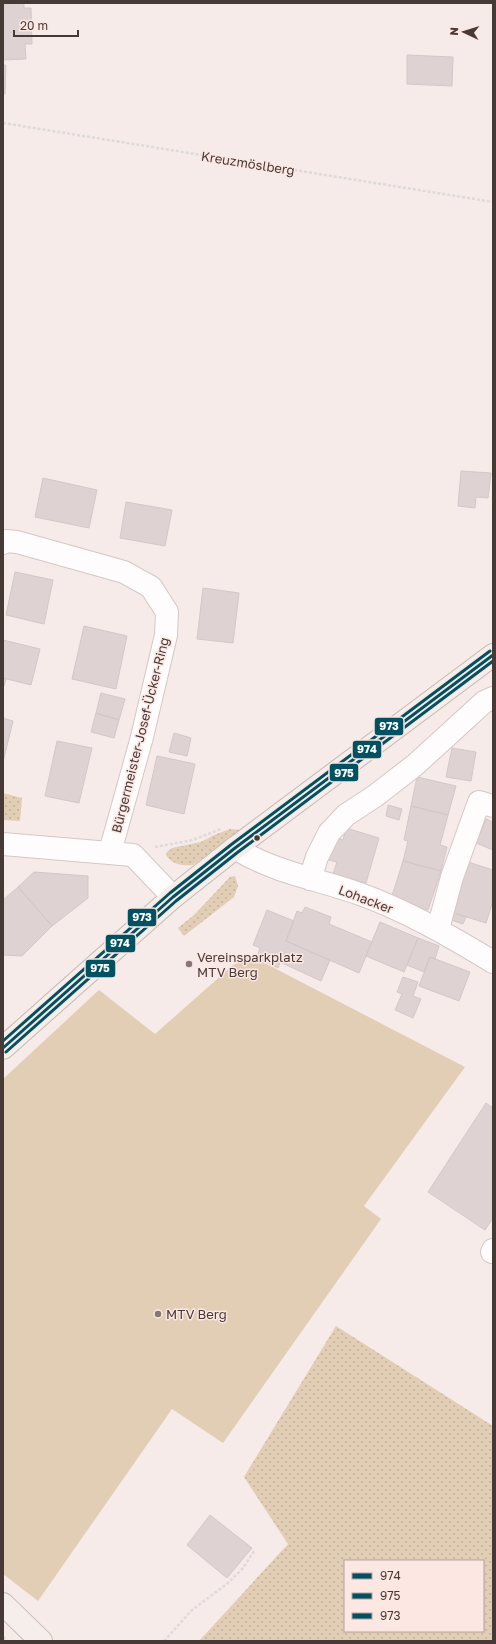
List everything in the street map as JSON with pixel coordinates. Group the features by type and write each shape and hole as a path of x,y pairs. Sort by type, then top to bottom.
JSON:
{"main road":[{"path":"3,1048 173,897 253,834 493,655"},
{"path":"3,1604 41,1641"}],"street":[{"name":"Bürgermeister-Josef-Ücker-Ring","path":"3,543 6,541 17,542 124,572 151,587 167,612 166,635 142,737 110,852"},
{"path":"310,879 317,857 329,833 346,815 375,796 415,765 484,702 493,698"},
{"path":"438,929 452,877 479,802 493,806"},
{"path":"3,844 133,855 173,897"},
{"name":"Lohacker","path":"235,848 276,868 361,894 438,929 493,962"}],"path":[{"name":"Kreuzmöslberg","path":"3,123 493,202"},
{"path":"133,855 152,847 193,840 227,827 240,828 253,834"},
{"path":"164,1641 192,1610 228,1584 243,1568 254,1551"},
{"path":"3,1637 7,1641"}],"shaded area":[{"path":"3,793 22,798 20,821 3,820"},
{"path":"230,829 241,830 193,865 175,863 166,855 172,848 201,842"},
{"path":"235,876 238,886 234,897 184,936 178,928 194,915 230,877"},
{"name":"MTV Berg","path":"251,956 465,1067 364,1206 381,1219 223,1443 172,1409 38,1601 3,1574 3,1079 99,990 155,1034 233,965"},
{"path":"336,1326 493,1426 493,1641 199,1641 288,1544 244,1477"}],"building":[{"path":"3,3 24,3 24,8 31,8 32,44 25,44 26,59 3,60"},
{"path":"407,55 453,57 452,86 407,84"},
{"path":"3,65 6,65 5,94 3,94"},
{"path":"461,471 491,473 488,498 476,497 475,508 458,506"},
{"path":"43,478 97,490 89,528 35,517"},
{"path":"126,502 172,510 165,546 120,538"},
{"path":"15,572 53,580 44,624 6,615"},
{"path":"203,588 239,593 233,643 197,639"},
{"path":"84,626 127,636 116,689 72,679"},
{"path":"3,640 40,649 31,685 3,678"},
{"path":"3,678 6,679 4,686 3,686"},
{"path":"101,693 125,699 119,720 96,713"},
{"path":"96,713 119,720 114,738 91,732"},
{"path":"3,718 13,721 3,762"},
{"path":"174,733 191,738 187,756 169,752"},
{"path":"57,741 92,748 79,803 45,796"},
{"path":"452,748 476,752 471,781 446,777"},
{"path":"157,756 195,764 184,814 146,805"},
{"path":"417,777 456,786 448,815 411,806"},
{"path":"388,805 402,809 399,820 386,816"},
{"path":"411,806 448,815 440,845 447,847 441,871 403,861 408,841 404,840"},
{"path":"486,819 493,822 493,850 476,843"},
{"path":"346,828 379,838 366,883 333,874 337,862 325,859 331,837 343,840"},
{"path":"462,860 493,870 493,901 486,923 447,911"},
{"path":"403,861 441,871 428,910 391,899"},
{"path":"34,872 88,876 88,898 52,926 18,887"},
{"path":"18,887 52,926 22,956 3,955 3,900"},
{"path":"305,907 331,917 329,924 372,942 359,973 286,941 297,911 302,913"},
{"path":"267,910 294,921 286,941 330,960 321,981 280,962 278,968 257,958 260,948 253,945"},
{"path":"451,912 466,917 463,924 448,919"},
{"path":"380,922 418,938 404,972 366,956"},
{"path":"418,938 439,946 435,959 430,957 424,972 407,965"},
{"path":"430,957 470,972 459,1001 419,986"},
{"path":"403,977 418,982 413,996 421,999 413,1018 395,1010 402,994 397,992"},
{"path":"486,1103 493,1108 493,1218 485,1230 428,1192"},
{"path":"210,1515 252,1548 227,1578 187,1545"}],"transit line":[{"name":"973","path":"3,1041 170,893 232,844 490,651"},
{"name":"974","path":"3,1048 173,897 235,848 493,655"},
{"name":"975","path":"6,1052 176,901 238,852 493,661"}],"place":[{"name":"Vereinsparkplatz MTV Berg","path":"189,964"},
{"name":"MTV Berg","path":"158,1314"}]}
